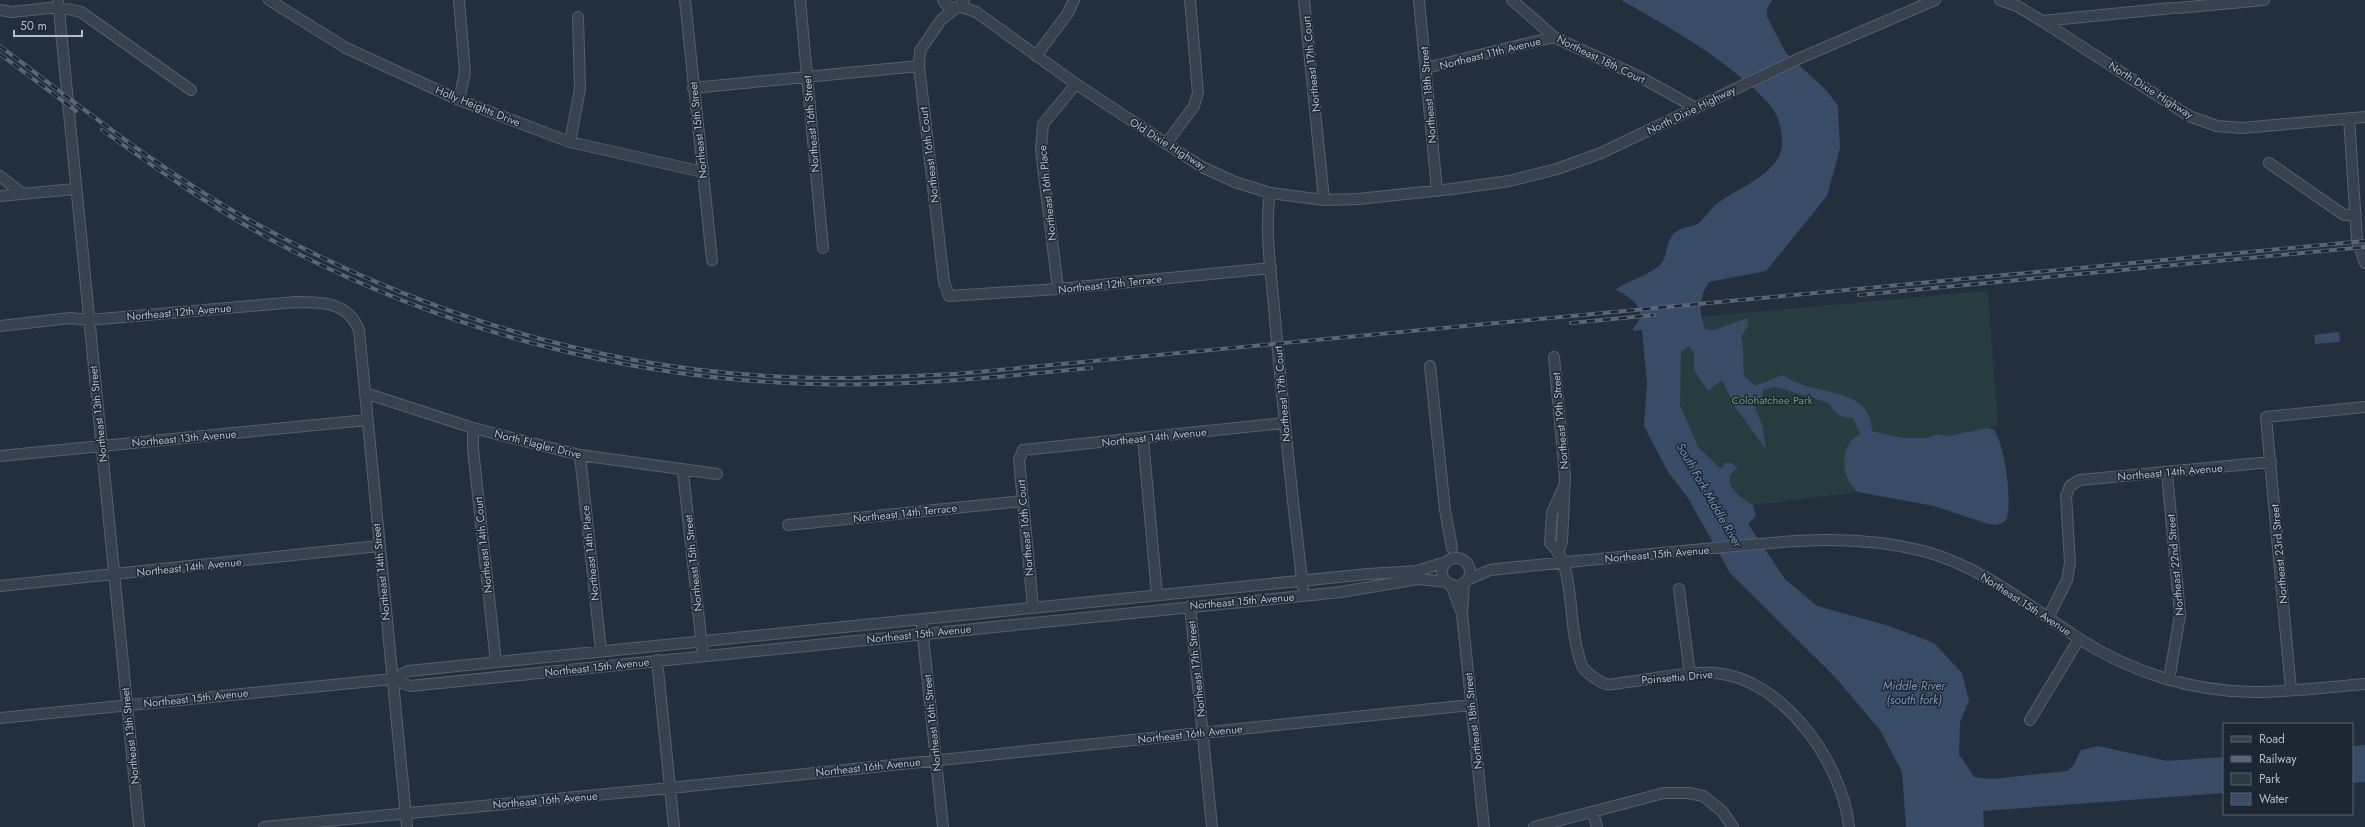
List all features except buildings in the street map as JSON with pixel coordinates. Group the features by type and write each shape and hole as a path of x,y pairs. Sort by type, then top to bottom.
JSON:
{"street":[{"name":"Holly Heights Drive","path":"269,0 346,48 459,100 570,142 702,172"},
{"path":"459,0 465,72 459,100"},
{"name":"Northeast 15th Street","path":"685,0 712,260"},
{"name":"Northeast 16th Street","path":"800,0 823,248"},
{"path":"1036,56 1068,13 1074,0"},
{"path":"1166,144 1194,106 1198,93 1190,0"},
{"name":"Northeast 17th Court","path":"1304,0 1324,200"},
{"name":"Northeast 18th Street","path":"1419,0 1437,191"},
{"name":"Northeast 18th Court","path":"1512,0 1554,37 1640,77 1696,108"},
{"name":"North Dixie Highway","path":"1437,191 1509,181 1557,168 1601,153 1798,59 1935,0"},
{"name":"North Dixie Highway","path":"2000,0 2017,6 2042,21 2184,113 2217,126 2242,128 2365,117"},
{"path":"2042,21 2264,0"},
{"path":"944,2 950,7 962,3"},
{"name":"Northeast 16th Court","path":"941,20 944,2"},
{"name":"Old Dixie Highway","path":"962,3 1076,84 1166,144 1202,167 1235,182 1270,193 1324,200 1358,199 1437,191"},
{"name":"Northeast 16th Court","path":"949,296 944,282 919,66 920,51 941,20 962,3"},
{"path":"0,10 12,12 59,4 81,12 191,90"},
{"name":"Northeast 13th Street","path":"59,4 75,189 139,827"},
{"path":"570,142 580,89 578,17"},
{"name":"Northeast 11th Avenue","path":"1426,68 1554,37"},
{"path":"693,88 919,66"},
{"name":"Northeast 16th Place","path":"1058,289 1041,150 1044,124 1076,84"},
{"path":"2349,118 2358,242 2365,263"},
{"path":"2269,164 2344,215 2356,215"},
{"path":"0,176 23,194"},
{"path":"0,196 75,189"},
{"name":"Northeast 17th Court","path":"1270,193 1267,220 1271,268 1285,423 1304,596"},
{"name":"Northeast 12th Terrace","path":"949,296 1058,289 1271,268"},
{"name":"Northeast 12th Avenue","path":"0,326 70,318 89,320 296,302 316,302 335,306 354,318"},
{"name":"Northeast 14th Street","path":"354,318 359,330 407,827"},
{"name":"Northeast 19th Street","path":"1554,357 1564,462 1564,486 1552,513 1550,543 1558,550 1564,562"},
{"path":"1430,366 1445,510 1452,548 1443,575 1449,583 1466,582 1470,572 1465,561 1452,548"},
{"name":"North Flagler Drive","path":"365,393 473,428 580,455 683,471 717,474"},
{"name":"Northeast 23rd Street","path":"2291,690 2266,417 2365,407"},
{"name":"Northeast 13th Avenue","path":"0,456 367,420"},
{"name":"Northeast 14th Avenue","path":"1022,450 1285,423"},
{"name":"Northeast 14th Court","path":"473,428 473,449 496,662"},
{"path":"1143,438 1157,595"},
{"name":"Northeast 16th Court","path":"1022,450 1019,460 1033,607"},
{"name":"Northeast 14th Place","path":"580,455 600,651"},
{"name":"Northeast 14th Avenue","path":"2048,618 2067,580 2070,563 2066,496 2070,486 2080,480 2271,462"},
{"name":"Northeast 15th Street","path":"683,471 703,656"},
{"name":"Northeast 22nd Street","path":"2167,473 2180,615 2169,680"},
{"name":"Northeast 14th Terrace","path":"788,525 1023,501"},
{"name":"Northeast 15th Avenue","path":"1466,582 1490,570 1564,562 1829,538 1855,540 1926,551 1981,575 2079,639 2115,659 2169,680 2220,689 2254,692 2365,684"},
{"name":"Northeast 14th Avenue","path":"0,586 379,546"},
{"path":"1447,561 1457,558 1465,561"},
{"name":"Northeast 15th Avenue","path":"0,718 392,679 408,671 600,651 1302,580 1417,571 1447,561"},
{"name":"Northeast 15th Avenue","path":"1465,561 1490,570"},
{"name":"Poinsettia Drive","path":"1564,562 1573,636 1583,669 1606,684 1714,673 1736,677 1782,704 1804,727 1821,751 1837,781 1849,827"},
{"name":"Northeast 15th Avenue","path":"392,679 410,686 1190,606 1304,596 1367,588 1418,579 1449,583"},
{"name":"Northeast 18th Street","path":"1466,582 1462,614 1484,827"},
{"name":"Northeast 18th Street","path":"1449,583 1462,614"},
{"path":"1678,589 1690,675"},
{"name":"Northeast 17th Street","path":"1190,606 1212,827"},
{"name":"Northeast 16th Street","path":"922,619 943,827"},
{"path":"2030,720 2079,639"},
{"path":"657,660 674,827"},
{"name":"Northeast 16th Avenue","path":"264,827 670,788 1471,705"},
{"path":"1534,827 1593,813 1664,793 1688,793 1703,796 1722,810 1733,827"},
{"path":"1593,813 1597,827"}],"green space":[{"name":"Colohatchee Park","path":"1988,291 1998,426 1948,436 1937,434 1926,438 1902,438 1872,431 1852,488 1858,492 1753,505 1742,500 1689,441 1670,405 1673,347 1696,317"}],"water":[{"name":"Middle River (south fork)","path":"1621,0 1772,0 1767,9 1767,17 1786,53 1827,91 1838,106 1840,148 1827,196 1766,271 1709,282 1701,299 1701,316 1705,329 1714,330 1747,318 1748,325 1741,337 1743,347 1744,376 1755,386 1783,375 1795,382 1851,398 1862,406 1869,416 1872,431 1902,438 1926,438 1937,434 1948,436 1988,428 1994,430 2002,448 2007,475 2009,502 2006,521 1997,525 1989,524 1934,506 1858,492 1848,479 1844,462 1848,446 1853,439 1860,434 1853,418 1839,415 1833,410 1829,403 1776,387 1763,390 1762,399 1752,401 1762,424 1766,449 1735,407 1722,380 1708,391 1694,370 1694,354 1689,346 1681,352 1680,405 1698,447 1721,469 1725,463 1732,463 1737,468 1730,476 1731,485 1737,494 1753,505 1756,516 1748,524 1785,579 1817,606 1889,626 1934,643 1962,673 1969,701 1960,722 1959,754 1974,777 1991,779 2067,771 2073,766 2081,750 2098,746 2167,761 2223,757 2223,793 1983,811 1984,827 1906,827 1902,772 1880,730 1835,677 1730,573 1688,498 1668,472 1644,426 1647,383 1642,330 1633,331 1638,322 1640,311 1638,306 1626,295 1616,290 1660,265 1665,257 1673,234 1677,231 1699,223 1718,203 1766,172 1778,158 1782,145 1779,122 1769,104 1737,74 1719,60 1660,22"},
{"path":"2339,332 2340,342 2315,344 2314,335"},
{"path":"2365,745 2365,782 2353,783 2353,746"}],"railway":[{"path":"0,46 113,131 200,191 293,243 357,274 423,301 490,324 558,343 627,359 697,370 768,376 839,378 956,374 2365,241"},
{"path":"0,54 76,111"},
{"path":"102,130 189,190 233,218 279,244 342,275 406,302 472,325 538,345 606,360 674,372 743,380 813,384 848,385 917,383 1091,368"},
{"path":"1859,295 2365,247"},
{"path":"1571,323 1654,315"}],"water label":[{"name":"South Fork Middle River","path":"1709,495"}]}
